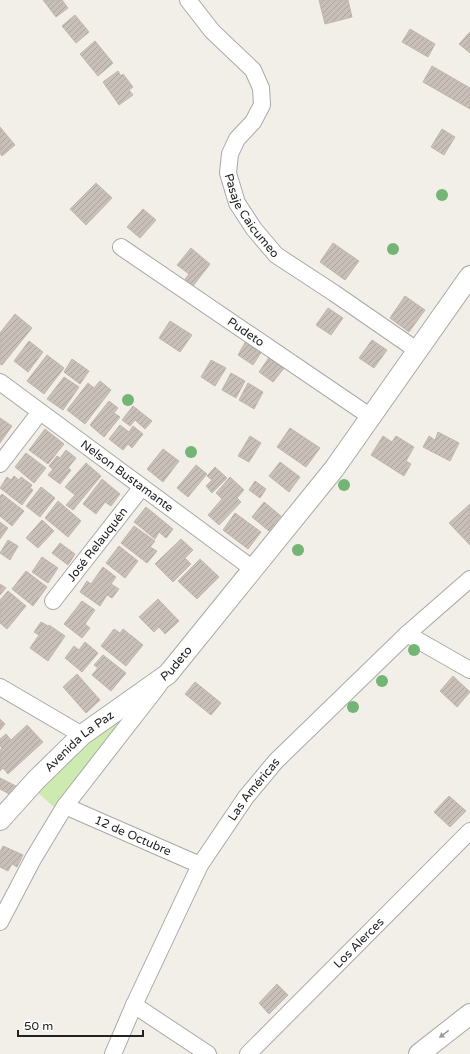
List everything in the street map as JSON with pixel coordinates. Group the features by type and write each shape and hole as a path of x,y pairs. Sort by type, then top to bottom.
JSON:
{"street":[{"name":"Pasaje Caicumeo","path":"188,0 212,31 253,70 261,88 262,105 253,122 237,139 230,154 228,173 238,202 254,229 276,255 418,350"},
{"name":"Pudeto","path":"121,247 371,417"},
{"name":"Pudeto","path":"0,922 33,859 65,806 168,674 334,468 470,276"},
{"name":"Nelson Bustamante","path":"0,382 253,569"},
{"path":"0,464 40,412"},
{"name":"José Relauquén","path":"53,601 142,488"},
{"name":"Las Américas","path":"113,1054 134,1005 200,865 246,797 276,761 407,634 470,579"},
{"path":"407,634 470,670"},
{"name":"Avenida La Paz","path":"0,820 36,780 82,736 168,674"},
{"path":"0,687 82,736"},
{"name":"12 de Octubre","path":"65,806 200,865"},
{"name":"Los Alerces","path":"248,1054 470,831"},
{"path":"134,1005 208,1054"},
{"path":"419,1054 470,1014"}],"green space":[{"path":"147,694 58,811 34,789 86,737"}],"building":[{"path":"43,0 62,0 68,8 56,17"},
{"path":"319,0 348,0 352,17 325,24"},
{"path":"75,15 89,32 76,43 62,26"},
{"path":"410,29 435,44 428,57 402,42"},
{"path":"470,32 470,53 459,44"},
{"path":"95,41 113,63 98,76 80,54"},
{"path":"432,66 470,88 470,109 423,82"},
{"path":"118,71 121,76 123,74 133,87 129,90 133,95 119,105 103,82"},
{"path":"0,127 15,145 2,156 0,153"},
{"path":"442,129 455,137 444,155 431,147"},
{"path":"96,183 112,198 86,225 70,209"},
{"path":"143,209 156,220 140,238 127,227"},
{"path":"333,243 359,261 345,280 320,262"},
{"path":"191,248 210,264 193,286 185,279 189,274 177,265"},
{"path":"405,296 425,310 409,332 390,318"},
{"path":"328,308 343,318 331,335 316,325"},
{"path":"15,314 32,328 2,365 0,364 0,333"},
{"path":"170,321 192,335 180,352 159,338"},
{"path":"372,340 387,350 374,368 359,358"},
{"path":"29,341 43,352 28,372 14,361"},
{"path":"246,341 262,351 253,365 238,355"},
{"path":"47,355 64,368 44,394 27,381"},
{"path":"270,356 285,367 273,382 259,372"},
{"path":"72,359 89,371 80,384 64,372"},
{"path":"211,360 226,368 215,386 201,377"},
{"path":"231,373 245,381 236,398 222,390"},
{"path":"64,377 79,387 63,410 47,399"},
{"path":"100,381 111,390 85,424 67,410 88,383 94,388"},
{"path":"248,383 263,392 254,409 239,400"},
{"path":"109,401 118,408 114,413 120,417 104,437 90,425"},
{"path":"133,406 152,421 145,429 135,420 130,426 122,420"},
{"path":"0,418 12,426 0,443"},
{"path":"120,425 129,432 133,426 143,434 132,448 128,444 123,450 109,439"},
{"path":"290,428 320,448 306,467 277,447"},
{"path":"45,429 64,444 48,464 29,450"},
{"path":"438,432 459,443 450,461 423,447 429,436 435,440"},
{"path":"250,436 261,443 249,462 238,456"},
{"path":"383,436 392,442 396,436 414,447 406,461 411,464 404,476 371,455"},
{"path":"163,449 179,461 163,482 147,469"},
{"path":"66,450 76,458 68,468 71,470 60,484 48,475 53,469 49,466 57,456 60,458"},
{"path":"26,453 46,468 34,483 15,467"},
{"path":"280,462 300,477 289,492 269,476"},
{"path":"86,463 101,476 73,510 66,505 75,495 65,487"},
{"path":"196,465 207,474 188,497 177,488"},
{"path":"215,467 227,478 212,493 206,486 212,480 207,476"},
{"path":"14,476 19,480 21,477 32,485 30,488 33,490 22,505 0,488 7,477 11,480"},
{"path":"230,477 244,490 237,498 241,502 219,525 208,515 222,499 216,493"},
{"path":"102,479 120,494 111,506 105,502 96,514 83,504"},
{"path":"255,481 266,489 260,498 249,490"},
{"path":"41,487 55,498 40,517 26,506"},
{"path":"2,494 24,511 12,526 0,516 0,496"},
{"path":"58,501 81,521 68,537 45,518"},
{"path":"264,502 281,516 269,531 252,517"},
{"path":"470,504 470,545 449,523"},
{"path":"146,507 173,529 166,538 159,532 155,539 134,522"},
{"path":"235,513 261,532 248,549 223,530"},
{"path":"42,520 54,531 38,548 26,538"},
{"path":"0,522 8,528 0,539"},
{"path":"134,526 155,541 150,547 157,551 147,563 121,543"},
{"path":"181,539 193,550 185,558 191,564 173,582 155,564"},
{"path":"8,540 18,546 10,560 0,553"},
{"path":"60,543 75,554 68,565 52,553"},
{"path":"119,546 138,561 125,578 106,563"},
{"path":"42,557 58,568 48,583 32,572"},
{"path":"200,559 219,577 197,599 178,581"},
{"path":"103,567 116,577 111,584 119,589 112,598 107,595 100,606 80,592 87,581 91,584"},
{"path":"26,571 47,587 33,606 12,589"},
{"path":"0,584 6,588 0,595"},
{"path":"8,591 26,606 7,629 0,623 0,600"},
{"path":"158,599 179,621 165,634 159,627 154,632 139,617"},
{"path":"82,601 95,610 85,624 90,628 82,638 64,624"},
{"path":"41,622 48,626 49,625 65,636 48,661 30,648 39,635 34,632"},
{"path":"114,629 120,633 123,629 143,645 126,666 101,646"},
{"path":"85,642 98,653 82,672 65,658 74,646 79,650"},
{"path":"103,655 126,673 111,691 92,675 98,668 94,665"},
{"path":"77,674 100,700 86,713 63,687"},
{"path":"453,676 470,692 457,707 440,691"},
{"path":"195,682 221,703 211,715 185,694"},
{"path":"0,719 5,724 0,730"},
{"path":"27,725 43,742 8,774 3,768 0,771 0,750 2,748 0,746 0,739 6,734 11,740"},
{"path":"0,778 18,787 13,796 0,789"},
{"path":"449,796 466,811 450,827 434,812"},
{"path":"3,846 23,855 17,867 12,864 8,871 0,867 0,852"},
{"path":"277,984 288,995 269,1014 259,1003"}]}
